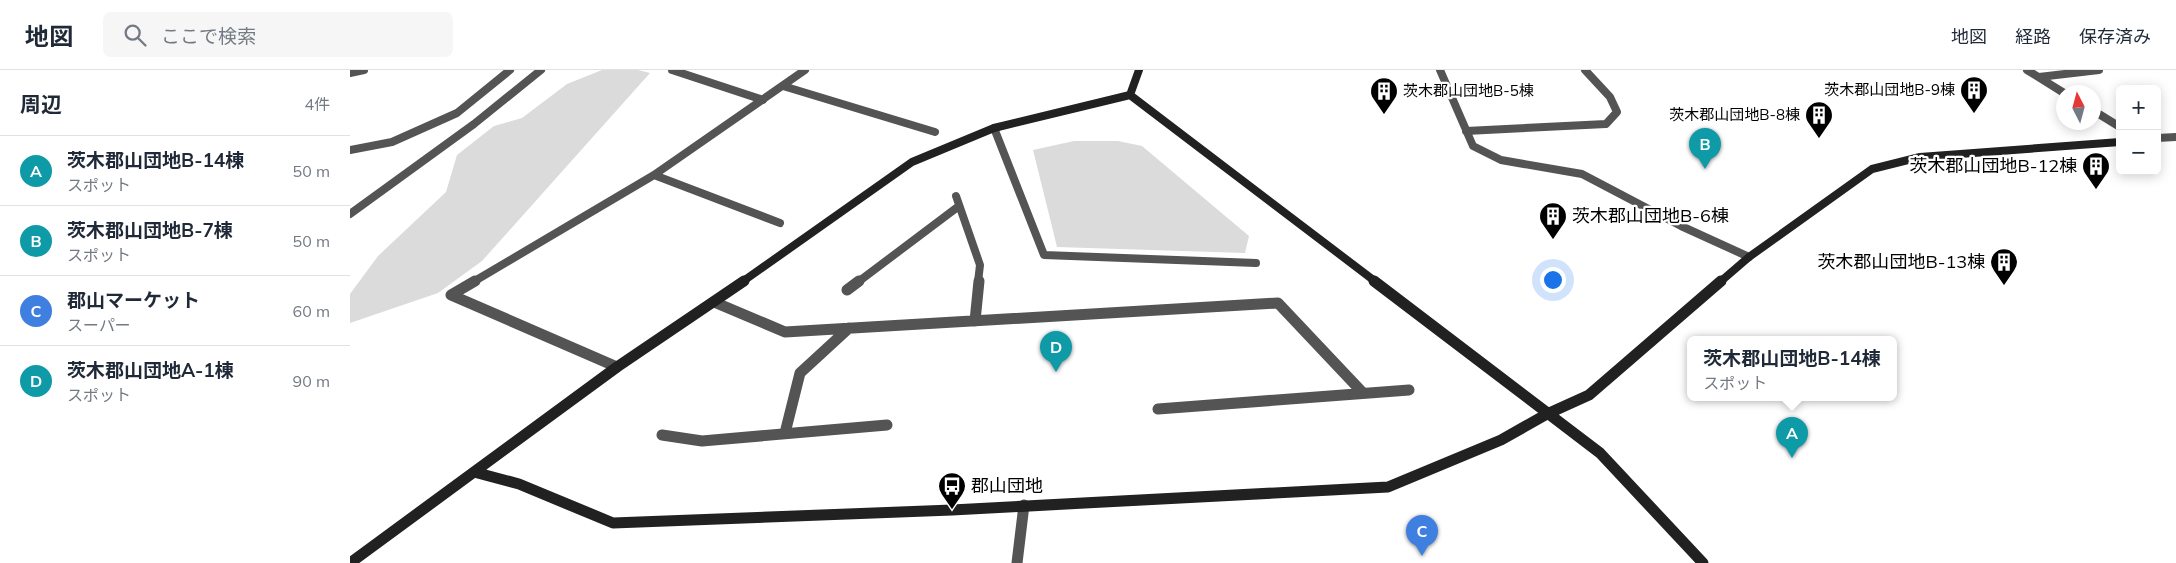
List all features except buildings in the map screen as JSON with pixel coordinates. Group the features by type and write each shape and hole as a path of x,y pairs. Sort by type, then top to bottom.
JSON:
{"street":[{"path":"350,72 364,70"},
{"path":"350,150 392,142 457,113 510,70"},
{"path":"350,214 474,124 541,70"},
{"path":"672,70 763,100"},
{"path":"617,367 451,295 654,175 806,70"},
{"path":"1130,95 1139,70"},
{"path":"1440,70 1473,146 1501,160 1582,174 1681,226 1749,257"},
{"path":"1466,131 1606,124 1617,112 1610,97 1585,70"},
{"path":"2027,70 2056,87"},
{"path":"2039,77 2098,70"},
{"path":"783,86 935,132"},
{"path":"350,563 617,367 714,302 912,162 994,128 1130,95"},
{"path":"1130,95 1546,414 1600,452 1703,563"},
{"path":"2101,115 2116,125"},
{"path":"994,128 1044,255 1256,263"},
{"path":"2161,138 2176,137"},
{"path":"474,472 519,484 613,523 952,510 1388,487 1501,440 1546,414 1589,394 1749,257 1872,169 1920,157 2116,142"},
{"path":"654,175 780,223"},
{"path":"956,196 980,265 975,321"},
{"path":"847,290 959,206"},
{"path":"714,302 785,332 1278,303 1363,393"},
{"path":"785,433 800,373 849,328"},
{"path":"1158,409 1409,390"},
{"path":"662,436 702,441 887,425"},
{"path":"1016,563 1024,505"}],"shaded area":[{"path":"602,70 638,70 650,73 482,261 438,293 350,323 350,294 378,256 446,192 457,155 494,126 522,118 567,84"},
{"path":"1074,141 1118,141 1142,146 1249,236 1245,253 1057,247 1033,150"}],"place":[{"name":"茨木郡山団地B-9棟","path":"1974,114"},
{"name":"茨木郡山団地B-5棟","path":"1384,115"},
{"name":"茨木郡山団地B-8棟","path":"1819,139"},
{"name":"茨木郡山団地B-7棟","path":"1705,169"},
{"name":"茨木郡山団地B-12棟","path":"2096,190"},
{"name":"茨木郡山団地B-6棟","path":"1553,240"},
{"name":"茨木郡山団地B-13棟","path":"2004,286"},
{"name":"茨木郡山団地A-1棟","path":"1056,372"},
{"name":"茨木郡山団地B-14棟","path":"1792,458"},
{"name":"郡山団地","path":"952,510"},
{"name":"郡山マーケット","path":"1422,556"}]}
